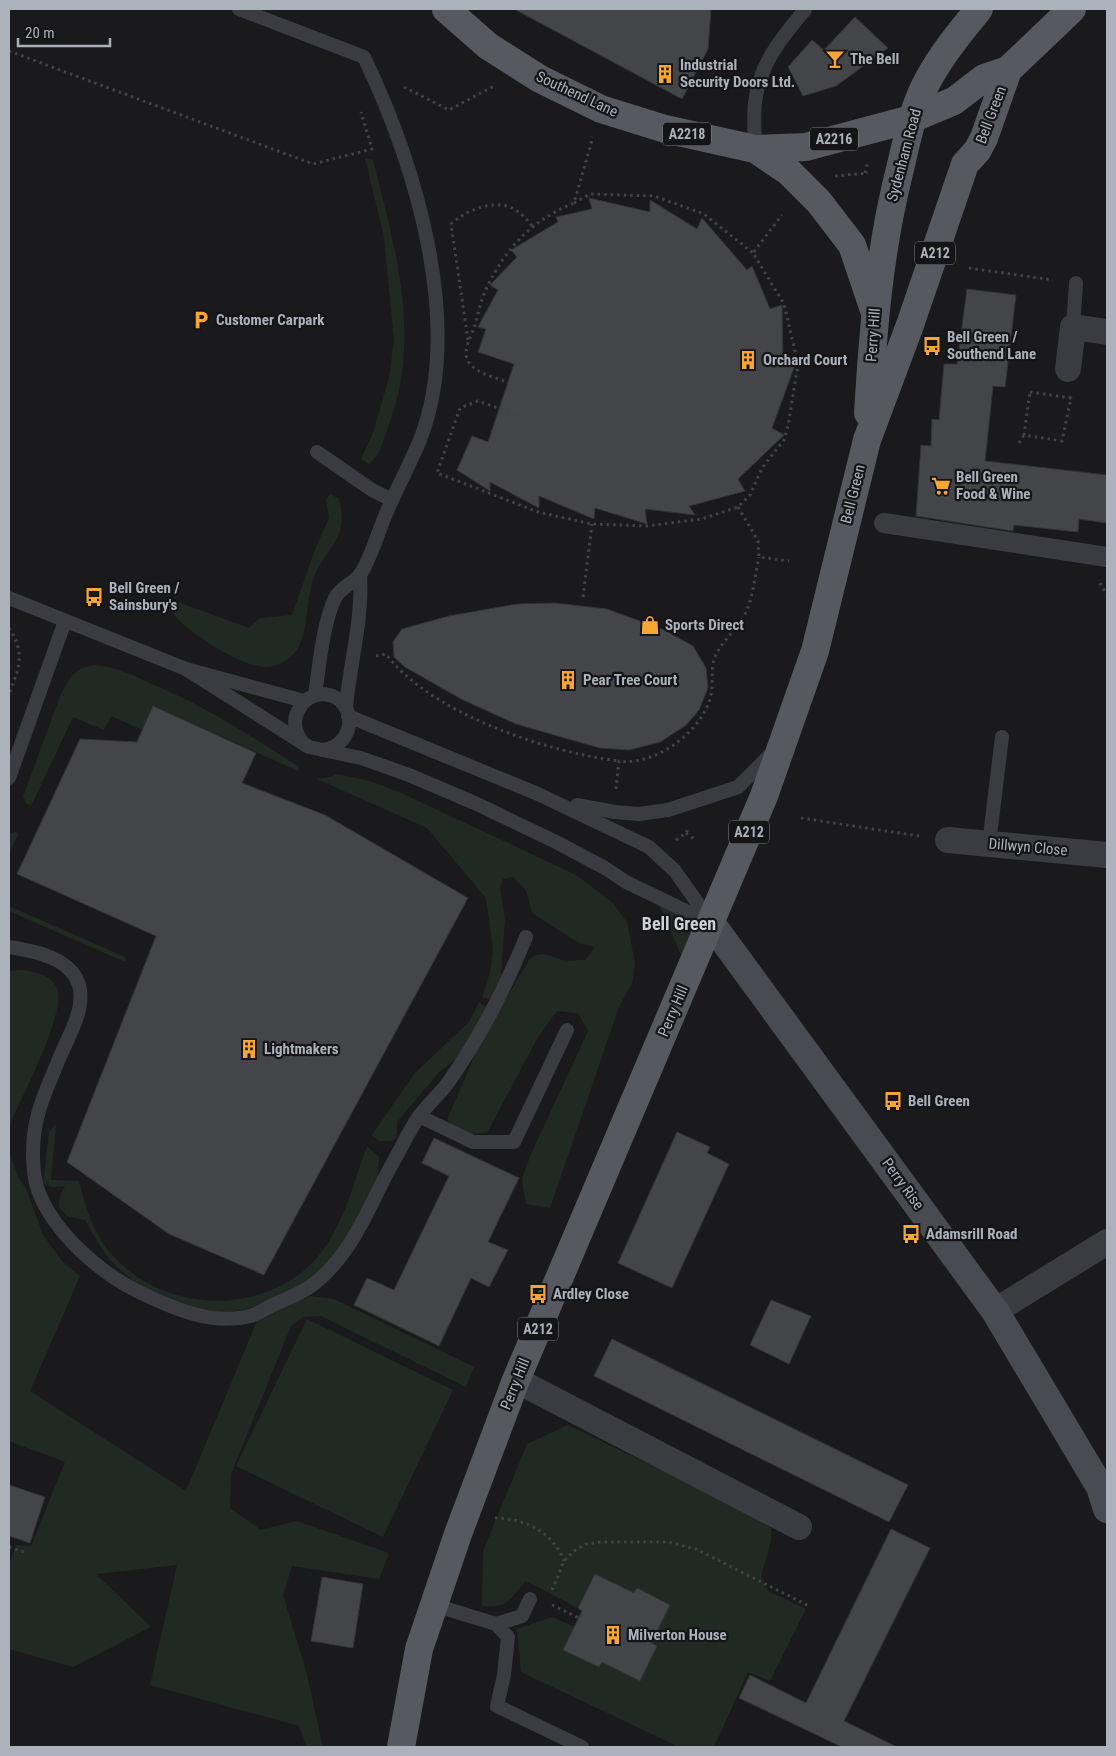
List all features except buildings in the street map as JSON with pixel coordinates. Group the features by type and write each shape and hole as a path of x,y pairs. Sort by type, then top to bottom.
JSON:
{"main road":[{"name":"Southend Lane","path":"446,9 488,46 525,70 601,108 665,129 755,149 806,147 911,119 954,101 984,78 1008,70"},
{"name":"Sydenham Road","path":"885,230 911,119 928,80 952,43 979,9"},
{"name":"A212","path":"1008,70 1072,9"},
{"name":"Bell Green","path":"711,923 764,796 815,651 867,440 913,316 965,164 977,151 984,138 1008,70"},
{"name":"Southend Lane","path":"755,149 789,172 819,202 852,245 874,310"},
{"name":"Perry Hill","path":"867,440 874,310 885,230"},
{"name":"Perry Hill","path":"401,1747 419,1649 516,1380 711,923"},
{"name":"Perry Rise","path":"711,923 995,1311 1100,1488 1107,1509"}],"street":[{"path":"1068,369 1073,327 1107,332"},
{"path":"884,523 1107,557"},
{"name":"Dillwyn Close","path":"948,840 1107,855"},
{"path":"995,1311 1107,1242"},
{"path":"516,1380 799,1527"}],"lane":[{"path":"240,9 364,57 392,120 421,212 432,268 438,337 434,385 420,439 360,574 336,596 309,697 295,716 295,725 302,742"},
{"path":"755,149 755,103 762,70 780,38 805,10"},
{"path":"1073,327 1076,283"},
{"path":"317,452 372,490 392,500"},
{"path":"318,750 336,746 342,740 349,725 347,712 349,668 362,604 360,574"},
{"path":"9,598 186,669 309,697 332,696 347,712 538,794 649,847 675,870 711,923"},
{"path":"9,778 65,622"},
{"path":"186,669 302,742 318,750 361,758 409,775 477,804 558,842 626,882 711,923"},
{"path":"989,844 1002,738"},
{"path":"538,794 586,808 615,812 639,814 668,810 738,787 784,740"},
{"path":"9,947 28,950 55,958 71,971 80,989 78,1011 41,1104 34,1130 33,1156 37,1189 51,1214 88,1258 110,1275 162,1303 194,1314 222,1318 250,1316 298,1294 315,1283 335,1263 353,1240 419,1116 449,1082 484,1028 508,982 526,937"},
{"path":"419,1116 474,1142 514,1142 567,1030"},
{"path":"496,1624 522,1616 530,1599"},
{"path":"434,1605 496,1624 508,1637 504,1675 497,1706 582,1747"}],"path":[{"path":"9,51 313,164 372,149 360,109"},
{"path":"400,85 449,110 525,70"},
{"path":"574,203 594,137"},
{"path":"865,173 869,159"},
{"path":"830,177 873,172"},
{"path":"468,341 492,276 510,248 532,226 554,211 590,194 654,196 704,214 753,253 784,304 798,364 788,426 784,440 762,468 750,495 738,507 702,519 646,526 592,524 538,512 436,474 460,408 478,401 521,416"},
{"path":"504,381 470,364 467,354 468,341 451,224 459,216 481,208 502,204 513,208 532,226"},
{"path":"753,253 782,214"},
{"path":"969,268 1076,283"},
{"path":"1019,443 1024,435 1030,392 1071,398 1062,441 1024,435"},
{"path":"368,657 386,654 398,671 428,692 456,708 520,737 571,753 630,763 655,755 681,740 701,718 711,695 715,657 744,615 753,589 759,557 758,541 738,507"},
{"path":"583,597 592,524"},
{"path":"759,557 789,562"},
{"path":"9,628 19,644 19,668 9,695"},
{"path":"616,789 619,761"},
{"path":"801,818 948,840"},
{"path":"673,843 686,833 689,825"},
{"path":"686,833 696,840"},
{"path":"469,1507 494,1518 519,1520 533,1527 553,1542 564,1561"},
{"path":"579,1618 550,1604 556,1576 564,1561 574,1551 586,1544 601,1542 668,1542 682,1544 809,1606"},
{"path":"9,1547 24,1552"}],"shaded area":[{"path":"365,158 373,160 389,225 402,292 404,325 404,359 399,391 382,446 369,464 361,459 373,433 389,378 394,339 384,237"},
{"path":"330,494 338,498 342,522 340,532 319,566 311,585 304,633 298,648 280,664 267,667 256,666 227,654 185,625 168,607 175,601 249,628 260,618 292,615 314,552 329,518 326,499"},
{"path":"94,665 131,675 191,702 281,755 299,767 298,771 154,706 143,730 111,716 104,730 73,717 31,806 26,803 23,797 61,694 71,676 82,668"},
{"path":"337,774 370,781 399,792 576,875 612,902 627,922 635,963 632,983 619,1007 550,1208 526,1204 522,1178 532,1152 588,1031 578,1013 557,1011 538,1037 487,1133 460,1134 447,1120 480,1043 529,960 540,954 562,960 585,960 594,947 579,943 532,913 526,890 513,877 503,879 500,887 505,920 500,986 492,999 482,998 490,972 493,949 486,898 427,828 317,779"},
{"path":"19,833 9,853 9,834"},
{"path":"658,903 699,922 683,959"},
{"path":"9,906 125,957 125,962 9,911"},
{"path":"22,970 41,974 52,981 58,991 58,1003 55,1019 48,1038 9,1126 9,971"},
{"path":"479,1002 485,1006 485,1014 456,1059 439,1072 397,1122 397,1136 393,1141 379,1141 372,1135 414,1074 469,1022"},
{"path":"56,1124 51,1180 79,1181 85,1204 99,1237 122,1265 143,1281 167,1292 193,1299 220,1301 246,1298 271,1290 295,1278 315,1260 333,1234 346,1206 367,1146 379,1157 378,1179 346,1242 332,1259 310,1278 285,1294 246,1309 211,1311 193,1308 158,1295 141,1286 114,1264 98,1243 85,1220 67,1216 59,1207 60,1195 65,1186 51,1187 43,1183 49,1132"},
{"path":"9,1152 19,1179 26,1188 43,1235 62,1261 80,1276 30,1391 186,1491 257,1321 279,1309 311,1296 334,1299 474,1367 466,1387 321,1316 303,1317 291,1326 231,1474 230,1508 261,1530 297,1521 389,1553 379,1579 292,1566 283,1595 306,1671 323,1747 307,1747 299,1726 150,1685 177,1565 96,1574 151,1627 73,1667 9,1649 9,1564 16,1545 31,1546 65,1462 9,1441"},
{"path":"307,1319 453,1390 383,1537 236,1466"},
{"path":"568,1425 759,1517 771,1528 771,1540 761,1577 768,1591 806,1609 770,1681 748,1672 714,1747 679,1747 521,1672 517,1629 552,1617 575,1627 564,1650 599,1667 602,1662 640,1681 657,1646 651,1643 670,1605 637,1588 634,1593 595,1574 578,1608 526,1581 504,1604 482,1606 483,1551 527,1444"}],"place":[{"name":"The Bell","path":"835,59"},
{"name":"Industrial Security Doors Ltd.","path":"665,74"},
{"name":"Customer Carpark","path":"201,320"},
{"name":"Bell Green / Southend Lane","path":"932,346"},
{"name":"Orchard Court","path":"748,360"},
{"name":"Bell Green Food & Wine","path":"941,486"},
{"name":"Bell Green / Sainsbury's","path":"94,597"},
{"name":"Sports Direct","path":"650,625"},
{"name":"Pear Tree Court","path":"568,680"},
{"name":"Lightmakers","path":"249,1049"},
{"name":"Bell Green","path":"893,1101"},
{"name":"Adamsrill Road","path":"911,1234"},
{"name":"Ardley Close","path":"538,1294"},
{"name":"Milverton House","path":"613,1635"}],"district":[{"name":"Bell Green","path":"679,924"}]}
